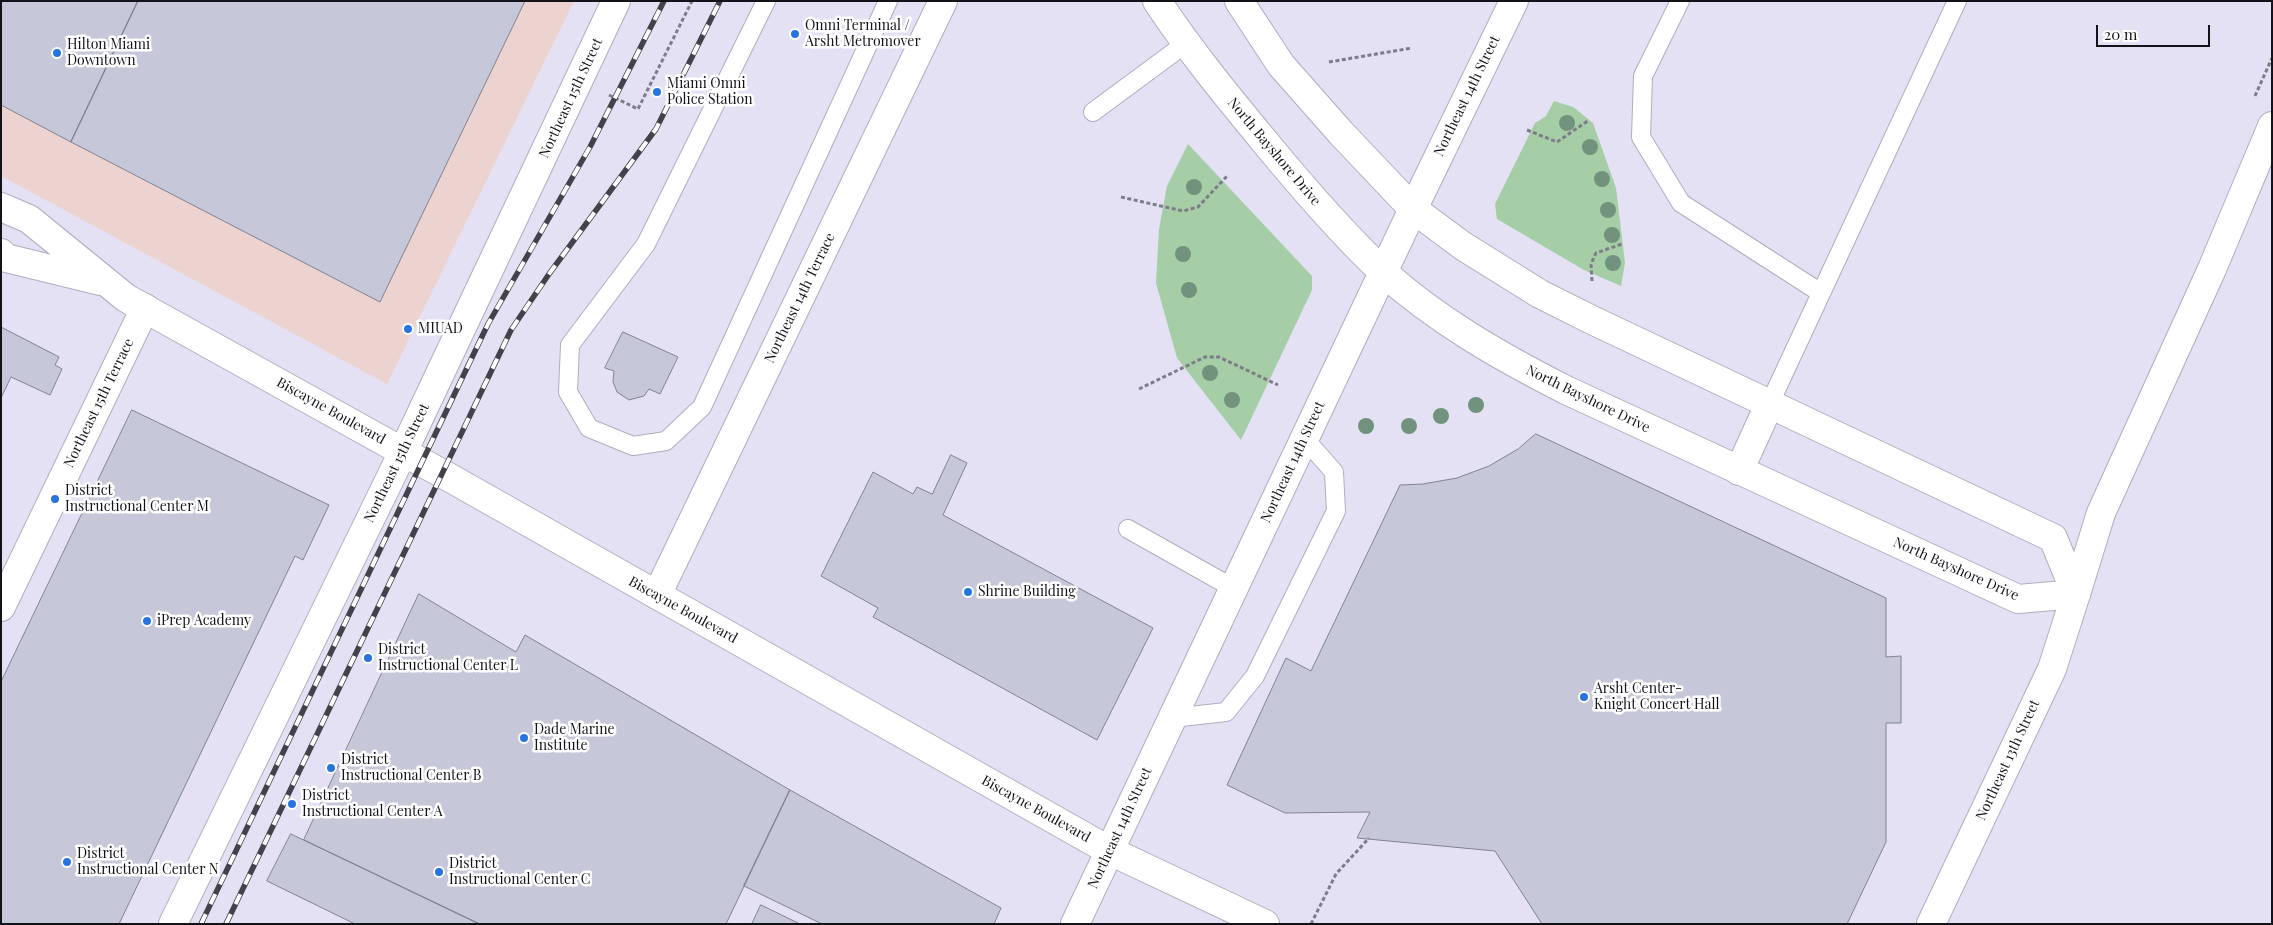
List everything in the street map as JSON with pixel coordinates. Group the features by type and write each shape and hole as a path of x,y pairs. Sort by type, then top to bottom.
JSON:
{"main road":[{"name":"Northeast 15th Street","path":"178,922 616,1"},
{"name":"Northeast 14th Terrace","path":"657,595 943,1"},
{"name":"North Bayshore Drive","path":"1157,1 1185,44 1317,204 1383,272 1434,312 1500,356 1566,390 2018,600 2076,594"},
{"path":"1239,1 1281,65 1340,133 1413,209 1463,246 1540,294 1769,405 2053,538 2076,594"},
{"name":"Northeast 14th Street","path":"1075,924 1304,438 1514,1"},
{"name":"Northeast 13th Street","path":"1931,924 2052,669 2101,513 2212,269 2272,126"},
{"name":"Biscayne Boulevard","path":"1,207 29,219 126,298 1110,851 1265,924"},
{"name":"Biscayne Boulevard","path":"1,253 6,258 109,283"},
{"name":"Northeast 15th Terrace","path":"1,607 145,308"},
{"path":"1739,471 1769,405"}],"lane":[{"path":"766,1 646,244 570,345 568,392 589,428 633,446 666,440 702,407 888,1"},
{"path":"1680,1 1644,76 1641,137 1682,203 1821,293"},
{"path":"1769,405 1957,1"},
{"path":"1093,112 1185,44"},
{"path":"1172,718 1226,712 1255,676 1336,511 1334,472 1304,438"},
{"path":"1128,529 1233,588"}],"path":[{"path":"605,93 638,108 692,1"},
{"path":"1329,62 1412,48"},
{"path":"1527,130 1557,142 1588,120"},
{"path":"1121,196 1183,211 1198,207 1228,175"},
{"path":"1592,282 1591,264 1596,253 1622,244"},
{"path":"1139,389 1205,357 1219,357 1278,385"},
{"path":"1311,924 1336,874 1369,838"}],"shaded area":[{"path":"1,1 574,1 387,384 1,176"}],"green space":[{"path":"1554,101 1573,107 1593,123 1616,188 1625,263 1621,286 1584,270 1497,219 1495,204 1535,123 1546,116"},
{"path":"1188,144 1312,276 1312,290 1241,440 1177,358 1156,283 1159,229 1167,186"}],"building":[{"name":"Hilton Miami Downtown","path":"1,1 138,1 71,142 1,105"},
{"path":"138,1 525,1 380,302 71,142"},
{"path":"1,327 59,357 55,365 62,369 50,395 11,377 1,398"},
{"path":"623,332 678,357 660,394 649,389 644,396 629,400 617,392 613,382 614,371 605,368"},
{"name":"iPrep Academy","path":"132,410 329,505 303,560 295,556 119,924 1,924 1,682"},
{"name":"Arsht Center- Knight Concert Hall","path":"1536,434 1886,598 1886,657 1901,656 1901,723 1886,723 1886,842 1847,924 1542,924 1495,851 1357,838 1370,812 1285,813 1227,785 1286,658 1311,671 1400,485 1423,484 1457,478 1489,466 1518,449"},
{"name":"Shrine Building","path":"951,455 967,463 943,515 1153,628 1097,740 873,617 878,608 821,576 873,472 913,494 917,487 932,494"},
{"path":"419,594 516,652 525,635 790,790 726,924 480,924 304,840"},
{"path":"790,790 1001,908 994,924 822,924 744,886"},
{"path":"291,834 479,924 355,924 267,881"},
{"path":"761,905 800,924 752,924"}],"railway":[{"path":"201,924 488,324 590,147 664,1"},
{"path":"226,924 511,330 549,274 656,129 720,1"}],"place":[{"name":"Omni Terminal / Arsht Metromover","path":"795,34"},
{"name":"Hilton Miami Downtown","path":"57,53"},
{"name":"Miami Omni Police Station","path":"657,92"},
{"name":"MIUAD","path":"408,329"},
{"name":"District Instructional Center M","path":"55,499"},
{"name":"Shrine Building","path":"968,592"},
{"name":"iPrep Academy","path":"147,621"},
{"name":"District Instructional Center L","path":"368,658"},
{"name":"Arsht Center- Knight Concert Hall","path":"1584,697"},
{"name":"Dade Marine Institute","path":"524,738"},
{"name":"District Instructional Center B","path":"331,768"},
{"name":"District Instructional Center A","path":"292,804"},
{"name":"District Instructional Center N","path":"67,862"},
{"name":"District Instructional Center C","path":"439,872"}]}
